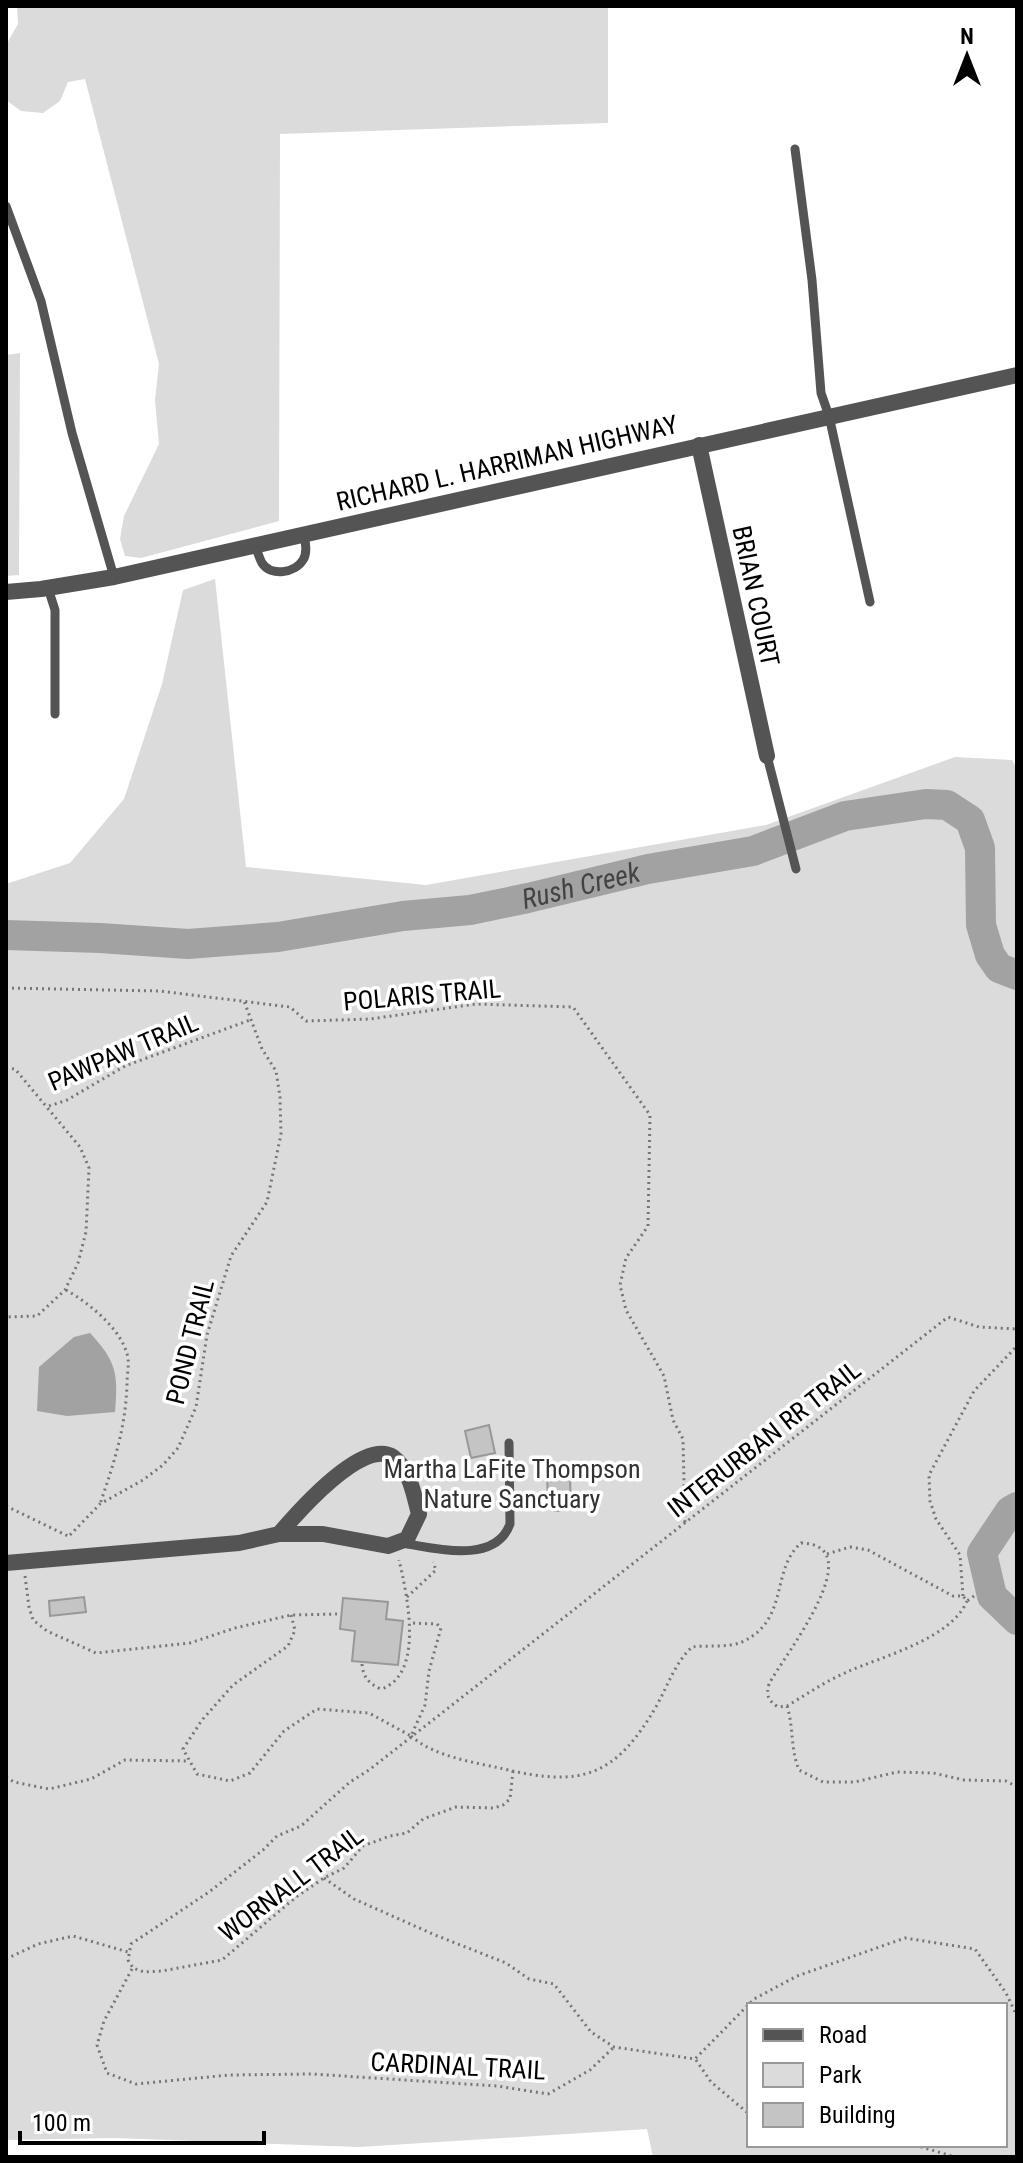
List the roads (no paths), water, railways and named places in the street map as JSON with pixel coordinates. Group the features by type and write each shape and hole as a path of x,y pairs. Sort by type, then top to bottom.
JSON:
{"street":[{"name":"RICHARD L. HARRIMAN HIGHWAY","path":"6,592 114,577 1017,375"},
{"name":"BRIAN COURT","path":"699,445 767,756"},
{"path":"6,1563 239,1543 279,1534 323,1534 388,1546 407,1539 419,1514 405,1472 392,1457 377,1452 361,1459 339,1476 279,1534"}],"lane":[{"path":"795,149 812,280 821,393 829,416 870,602"},
{"path":"6,206 41,301 72,433 114,577"},
{"path":"255,544 263,566 282,572 303,561 306,551 304,533"},
{"path":"48,588 55,610 55,714"},
{"path":"767,756 796,869"},
{"path":"396,1543 471,1550 494,1545 506,1535 510,1524 509,1443"}],"waterway":[{"name":"Rush Creek","path":"6,935 188,944 278,937 403,916 470,910 648,869 753,851 845,816 926,804 947,805 970,820 980,848 981,925 990,955 999,968 1017,975"},
{"name":"Rush Creek","path":"1017,1507 1010,1511 982,1553 992,1596 1017,1620"}],"park label":[{"name":"Martha LaFite Thompson Nature Sanctuary","path":"512,1484"}]}
